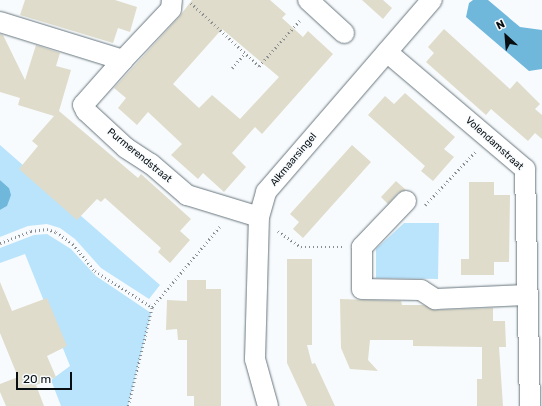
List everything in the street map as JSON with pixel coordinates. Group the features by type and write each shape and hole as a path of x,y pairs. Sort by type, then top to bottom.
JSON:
{"street":[{"name":"Purmerendstraat","path":"172,0 170,8 83,105 86,111 126,148 151,164 187,195 259,217"},
{"name":"Alkmaarsingel","path":"268,406 255,359 259,217 266,192 432,0"},
{"path":"310,2 344,33"},
{"path":"0,22 123,60"},
{"name":"Volendamstraat","path":"387,52 525,169 530,406"},
{"path":"406,202 362,247 362,289 421,290 434,299 527,295"}],"path":[{"path":"187,0 259,66 310,2"},
{"path":"232,68 245,53"},
{"path":"406,202 419,211 488,138"},
{"path":"128,406 152,307 223,222 227,208"},
{"path":"259,217 301,247 362,247"},
{"path":"0,243 31,231 47,229 56,232 73,244 95,271 152,307"}],"shaded area":[{"path":"473,0 488,0 520,27 542,30 542,69 529,71 466,17 469,3"},
{"path":"0,145 160,285 149,299 101,268 75,239 60,228 47,224 28,226 0,237 0,210 7,206 9,188 0,180"},
{"path":"0,180 9,188 11,195 7,206 0,210"},
{"path":"404,223 439,223 438,279 376,278 376,249"},
{"path":"47,234 71,249 96,276 151,313 128,406 61,406 51,380 70,366 25,254 0,263 0,248 34,235"}],"building":[{"path":"25,0 115,0 137,7 130,32 118,28 113,43 20,15"},
{"path":"192,0 270,0 286,14 282,18 303,37 308,31 333,54 262,134 255,127 232,153 246,167 224,192 203,173 198,179 171,155 182,144 148,112 137,125 118,108 126,98 114,88 179,17","holes":["222,29 279,77 240,119 212,95 199,108 173,84"]},
{"path":"362,0 383,0 392,8 383,19"},
{"path":"444,29 510,89 517,81 540,104 535,109 542,115 542,139 535,133 528,141 491,109 486,115 426,62 434,53 428,47"},
{"path":"0,34 3,35 25,80 36,45 60,53 56,66 71,70 59,111 138,178 141,174 191,219 180,231 190,240 170,263 158,252 161,248 105,198 101,202 97,199 77,220 19,169 38,146 32,141 54,116 18,105 20,98 0,92"},
{"path":"405,93 455,137 444,149 454,157 433,181 421,171 425,166 368,115 385,96 394,104"},
{"path":"352,145 371,162 303,238 293,229 299,222 290,214"},
{"path":"396,181 406,190 398,193 388,204 381,197"},
{"path":"469,182 494,182 494,195 510,195 509,262 494,262 494,275 461,275 461,259 469,259"},
{"path":"287,259 312,259 312,345 307,345 312,364 315,363 335,406 307,406 287,363"},
{"path":"187,280 206,280 206,289 221,289 221,406 194,406 194,396 187,396 187,340 178,340 177,329 166,330 167,300 187,301"},
{"path":"0,282 12,311 47,298 67,346 47,356 56,377 36,385 44,406 6,406 0,392 0,384 18,377 0,333"},
{"path":"340,299 401,301 402,305 423,305 436,310 493,308 493,321 505,321 506,347 499,347 503,406 477,406 477,379 482,379 482,347 413,346 413,340 370,340 368,360 378,371 350,369 341,348"}]}
